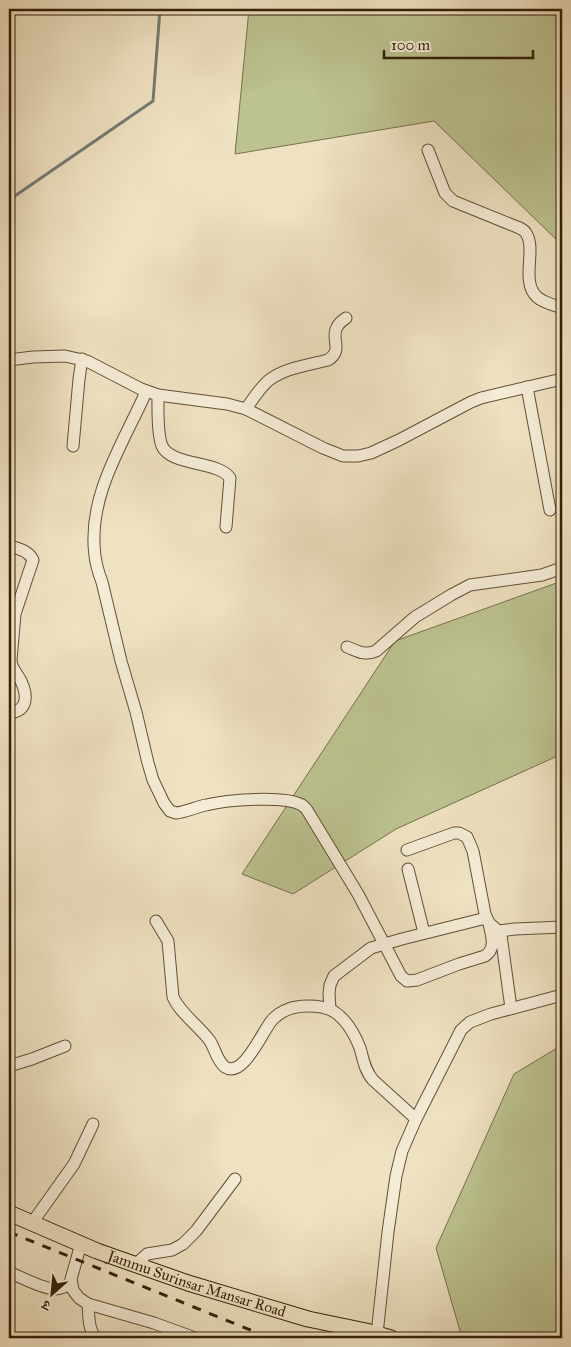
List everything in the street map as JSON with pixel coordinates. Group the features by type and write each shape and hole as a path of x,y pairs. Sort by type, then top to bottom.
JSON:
{"main road":[{"name":"Jammu Surinsar Mansar Road","path":"9,1213 81,1244 188,1284 308,1319 378,1335"}],"street":[{"path":"428,150 445,193 453,201 517,227 526,233 529,240 530,286 542,301 562,308"},
{"path":"246,409 270,380 290,370 328,360 332,357 336,348 336,329 346,318"},
{"path":"9,360 65,356 82,359 152,393 227,404 246,409 343,456 358,456 371,453 481,398 562,379"},
{"path":"73,446 82,359"},
{"path":"527,387 550,510"},
{"path":"152,393 162,445 165,450 183,459 228,474 230,478 226,527"},
{"path":"152,393 107,475 98,504 94,543 95,557 148,763 153,780 164,803 170,810 176,813 224,801 249,799 279,800 302,805 307,810 358,894 404,980 410,982 485,956 492,948 492,943 473,851 467,837 454,833 407,850"},
{"path":"9,546 27,552 33,560 15,614 11,660 12,666 22,684 25,704 23,708 16,712 9,713"},
{"path":"347,647 368,654 376,651 415,617 470,585 542,575 562,568"},
{"path":"408,869 424,933"},
{"path":"156,921 168,940 175,1003 210,1042 218,1058 225,1066 237,1068 242,1064 255,1048 266,1027 279,1013 297,1006 330,1009 343,1020 354,1036 370,1077 416,1119"},
{"path":"487,921 499,932 504,948 511,1008"},
{"path":"330,1009 330,985 334,976 365,952 385,943 424,933 487,921"},
{"path":"499,932 515,929 562,927"},
{"path":"378,1335 396,1176 402,1151 461,1030 470,1022 491,1014 562,995"},
{"path":"9,1066 65,1046"},
{"path":"32,1223 74,1164 93,1124"},
{"path":"135,1264 147,1254 172,1250 183,1244 196,1231 235,1179"},
{"path":"81,1244 71,1279 71,1284 79,1298 88,1304 154,1323 195,1338"},
{"path":"9,1272 33,1283 57,1290 71,1284"},
{"path":"88,1304 91,1329 96,1338"}],"green space":[{"path":"249,9 562,9 562,245 434,121 235,154"},
{"path":"562,581 562,754 396,829 293,894 242,874 395,641"},
{"path":"562,1045 562,1338 462,1338 436,1248 514,1074"}],"waterway":[{"path":"9,200 153,101 160,9"}],"railway":[{"path":"9,1232 270,1338"}]}
